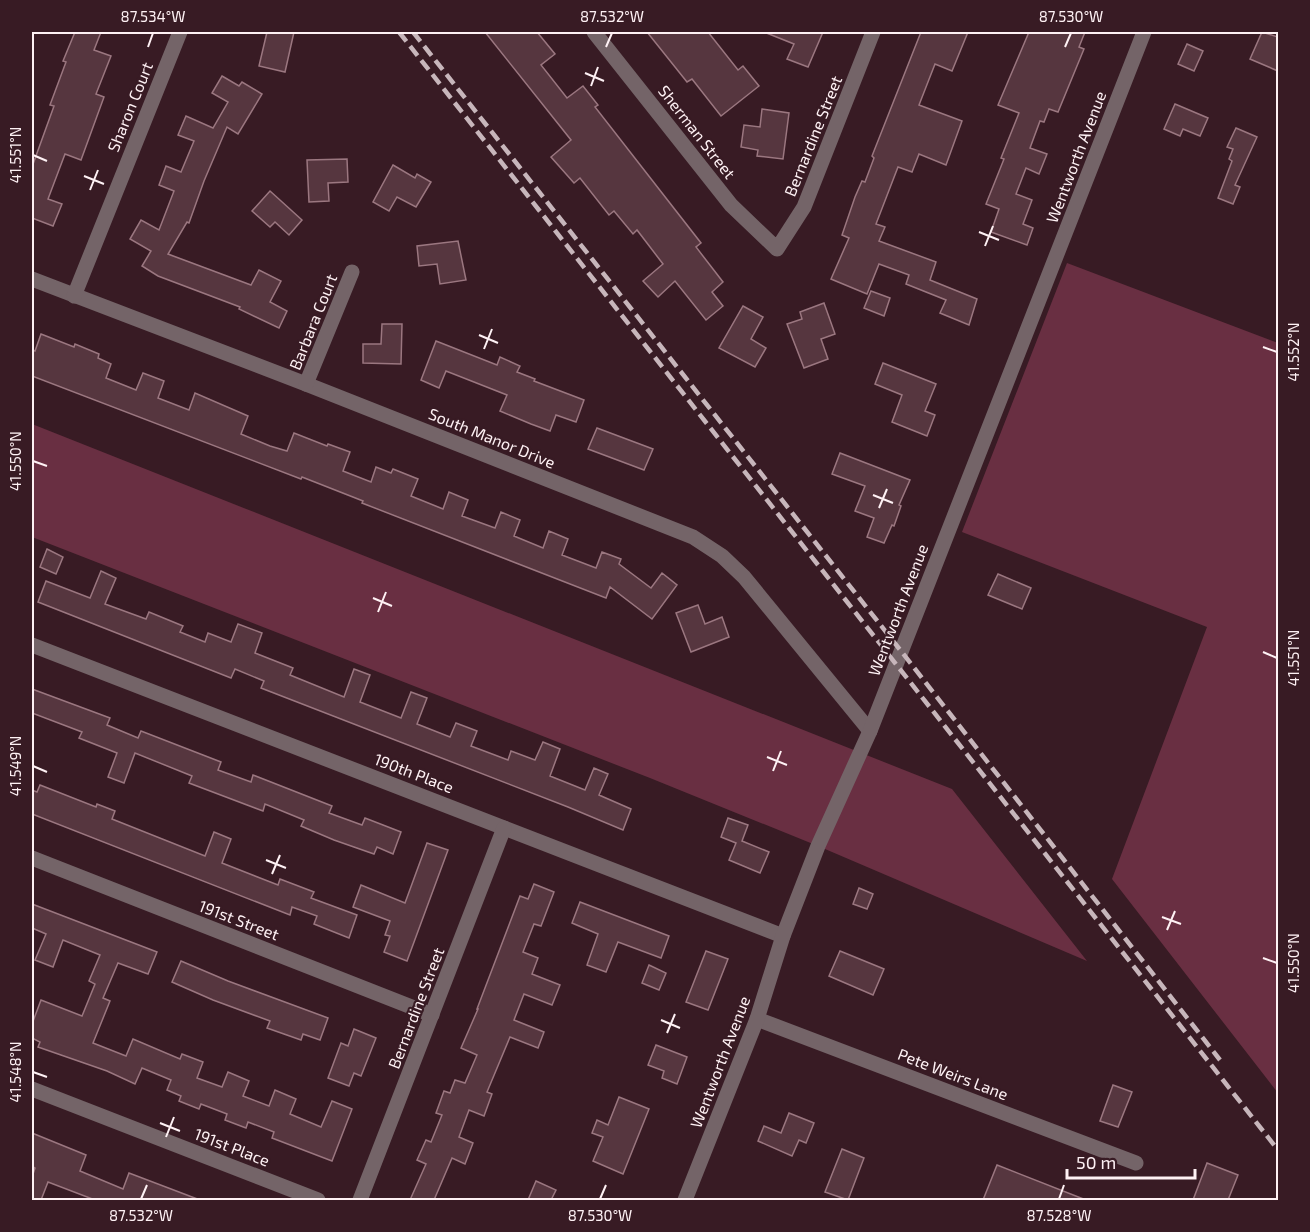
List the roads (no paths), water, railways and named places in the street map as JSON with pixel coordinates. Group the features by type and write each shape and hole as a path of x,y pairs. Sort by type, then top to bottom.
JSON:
{"street":[{"name":"Sharon Court","path":"74,296 180,32"},
{"name":"Sherman Street","path":"594,32 732,205 777,249"},
{"name":"Bernardine Street","path":"777,249 804,207 873,32"},
{"name":"Wentworth Avenue","path":"685,1200 757,1018 783,936 818,846 870,731 1144,32"},
{"name":"Barbara Court","path":"306,384 352,272"},
{"name":"South Manor Drive","path":"32,279 306,384 693,537 722,556 744,577 870,731"},
{"name":"190th Place","path":"32,645 783,936"},
{"name":"Bernardine Street","path":"360,1200 504,828"},
{"name":"191st Street","path":"32,858 432,1015"},
{"name":"Pete Weirs Lane","path":"757,1018 1136,1163"},
{"name":"191st Place","path":"32,1089 318,1200"}],"railway":[{"path":"399,32 1278,1150"},
{"path":"413,32 1220,1060"}]}
